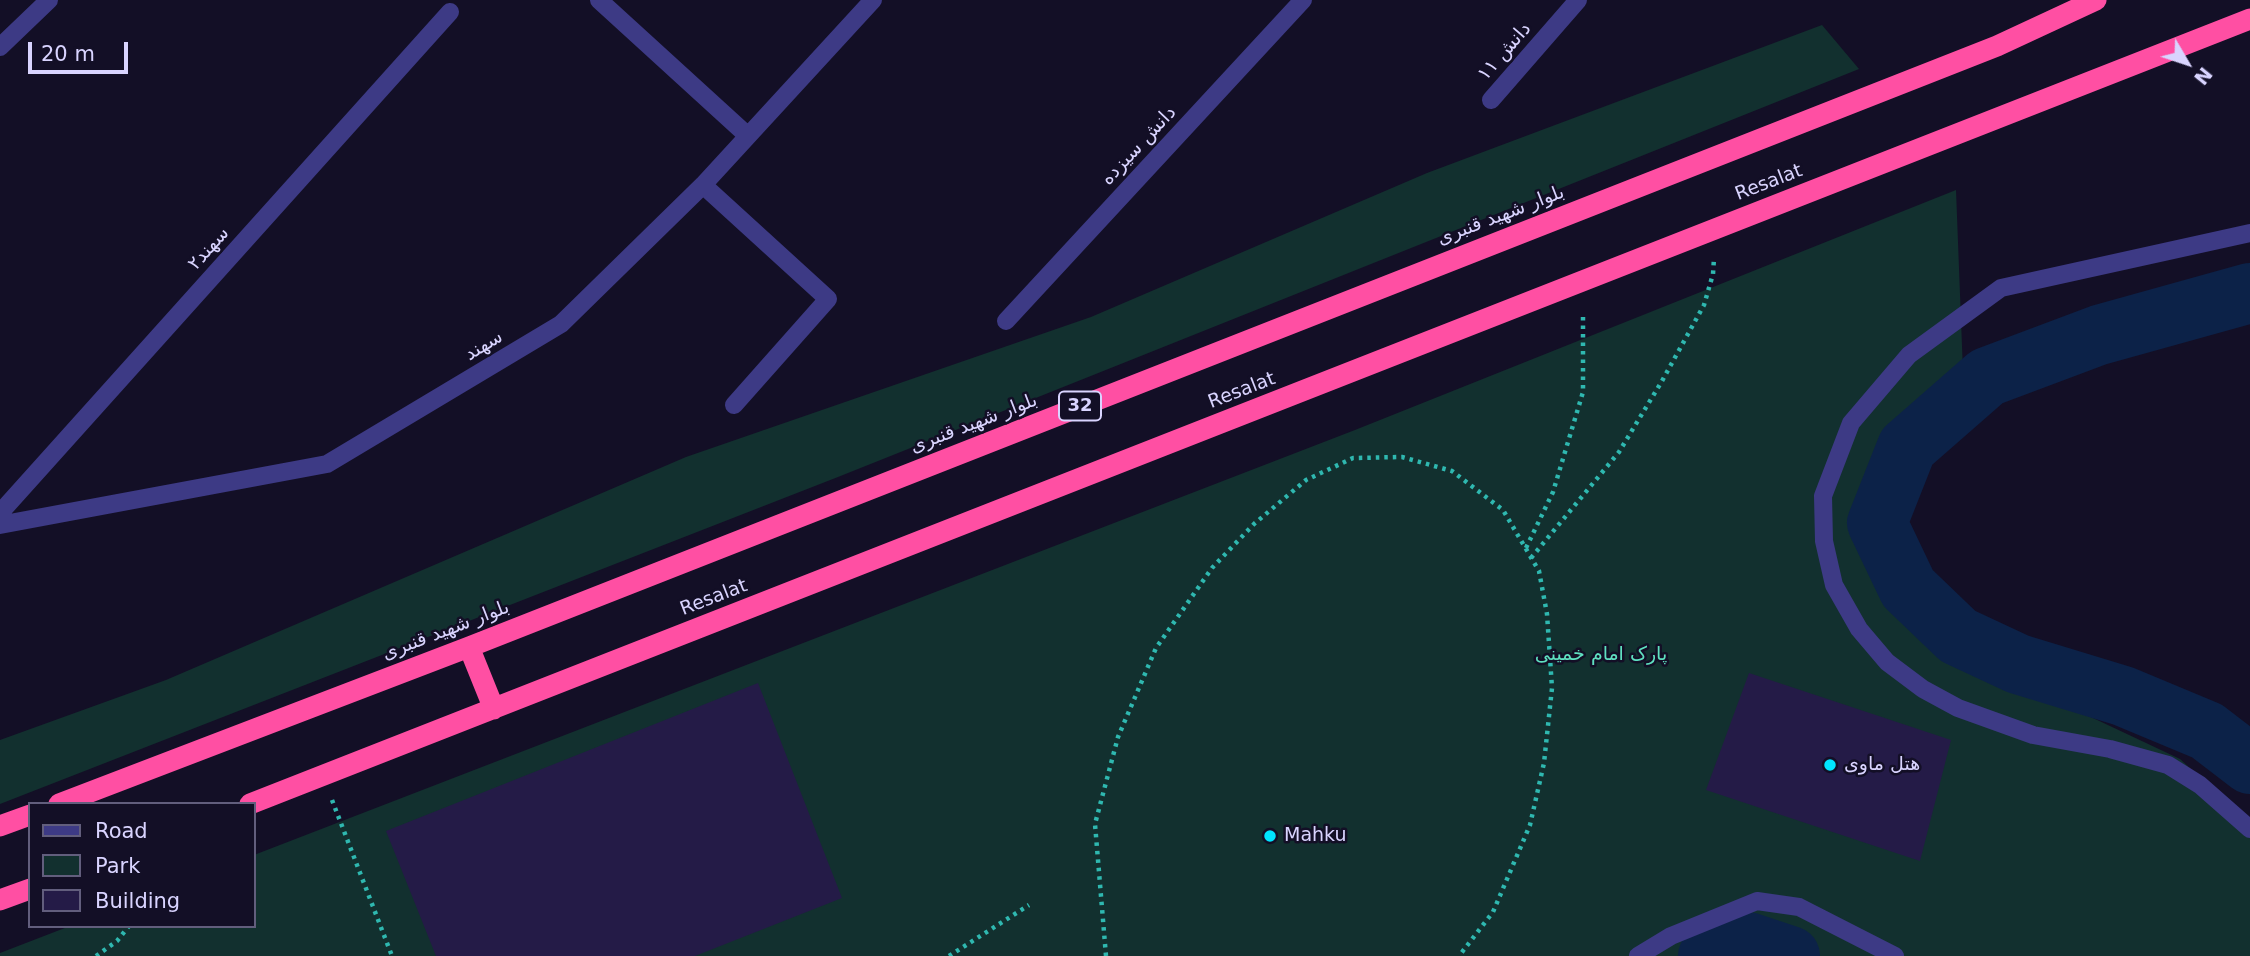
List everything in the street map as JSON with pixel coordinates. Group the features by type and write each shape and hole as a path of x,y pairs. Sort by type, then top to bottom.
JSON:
{"highway":[{"name":"بلوار شهید قنبری","path":"64,802 469,647 1984,51 2096,0"},
{"name":"Resalat","path":"255,802 2250,19"},
{"path":"469,647 494,709"},
{"path":"0,827 28,816"},
{"path":"0,900 28,890"}],"street":[{"path":"0,47 49,0"},
{"path":"599,0 748,136"},
{"name":"سهند","path":"0,525 327,464 561,324 703,185 873,0"},
{"name":"دانش سیزده","path":"1006,321 1303,0"},
{"name":"دانش ۱۱","path":"1491,100 1578,0"},
{"name":"سهند۲","path":"0,513 450,12"},
{"path":"703,185 828,299 734,405"},
{"path":"2250,233 2001,288 1909,355 1900,365 1851,423 1823,496 1824,541 1834,585 1859,629 1887,662 1923,689 1958,708 2033,735 2110,749 2168,765 2200,785 2250,829"},
{"path":"1638,956 1671,936 1757,901 1799,907 1895,956"}],"path":[{"path":"1531,558 1619,452 1662,381 1704,305 1713,274 1716,229"},
{"path":"1525,548 1553,492 1583,392 1583,316"},
{"path":"1106,956 1096,824 1118,737 1156,648 1212,568 1254,524 1306,480 1353,458 1402,457 1452,471 1503,510 1539,571 1547,614 1552,688 1544,763 1530,825 1493,912 1459,956"},
{"path":"322,776 393,956"},
{"path":"949,956 1029,905"},
{"path":"96,956 117,941 127,928"}],"green space":[{"path":"1822,25 1859,69 838,477 0,804 0,740 166,680 686,457 1091,317 1427,173"},
{"name":"پارک امام خمینی","path":"1956,190 1963,372 1862,496 1919,636 2180,759 2250,823 2250,956 0,956 0,953 65,928 256,928 256,854 1355,430"}],"building":[{"name":"هتل ماوی","path":"1749,673 1951,740 1920,861 1706,790"},
{"path":"758,683 842,898 695,956 436,956 386,831"}],"waterway":[{"path":"2250,293 2099,335 1987,377 1907,447 1877,523 1908,588 1958,636 2018,664 2123,696 2207,731 2250,764"},
{"path":"1708,956 1748,942 1790,956"}],"place":[{"name":"هتل ماوی","path":"1830,765"},
{"name":"Mahku","path":"1270,836"}]}
